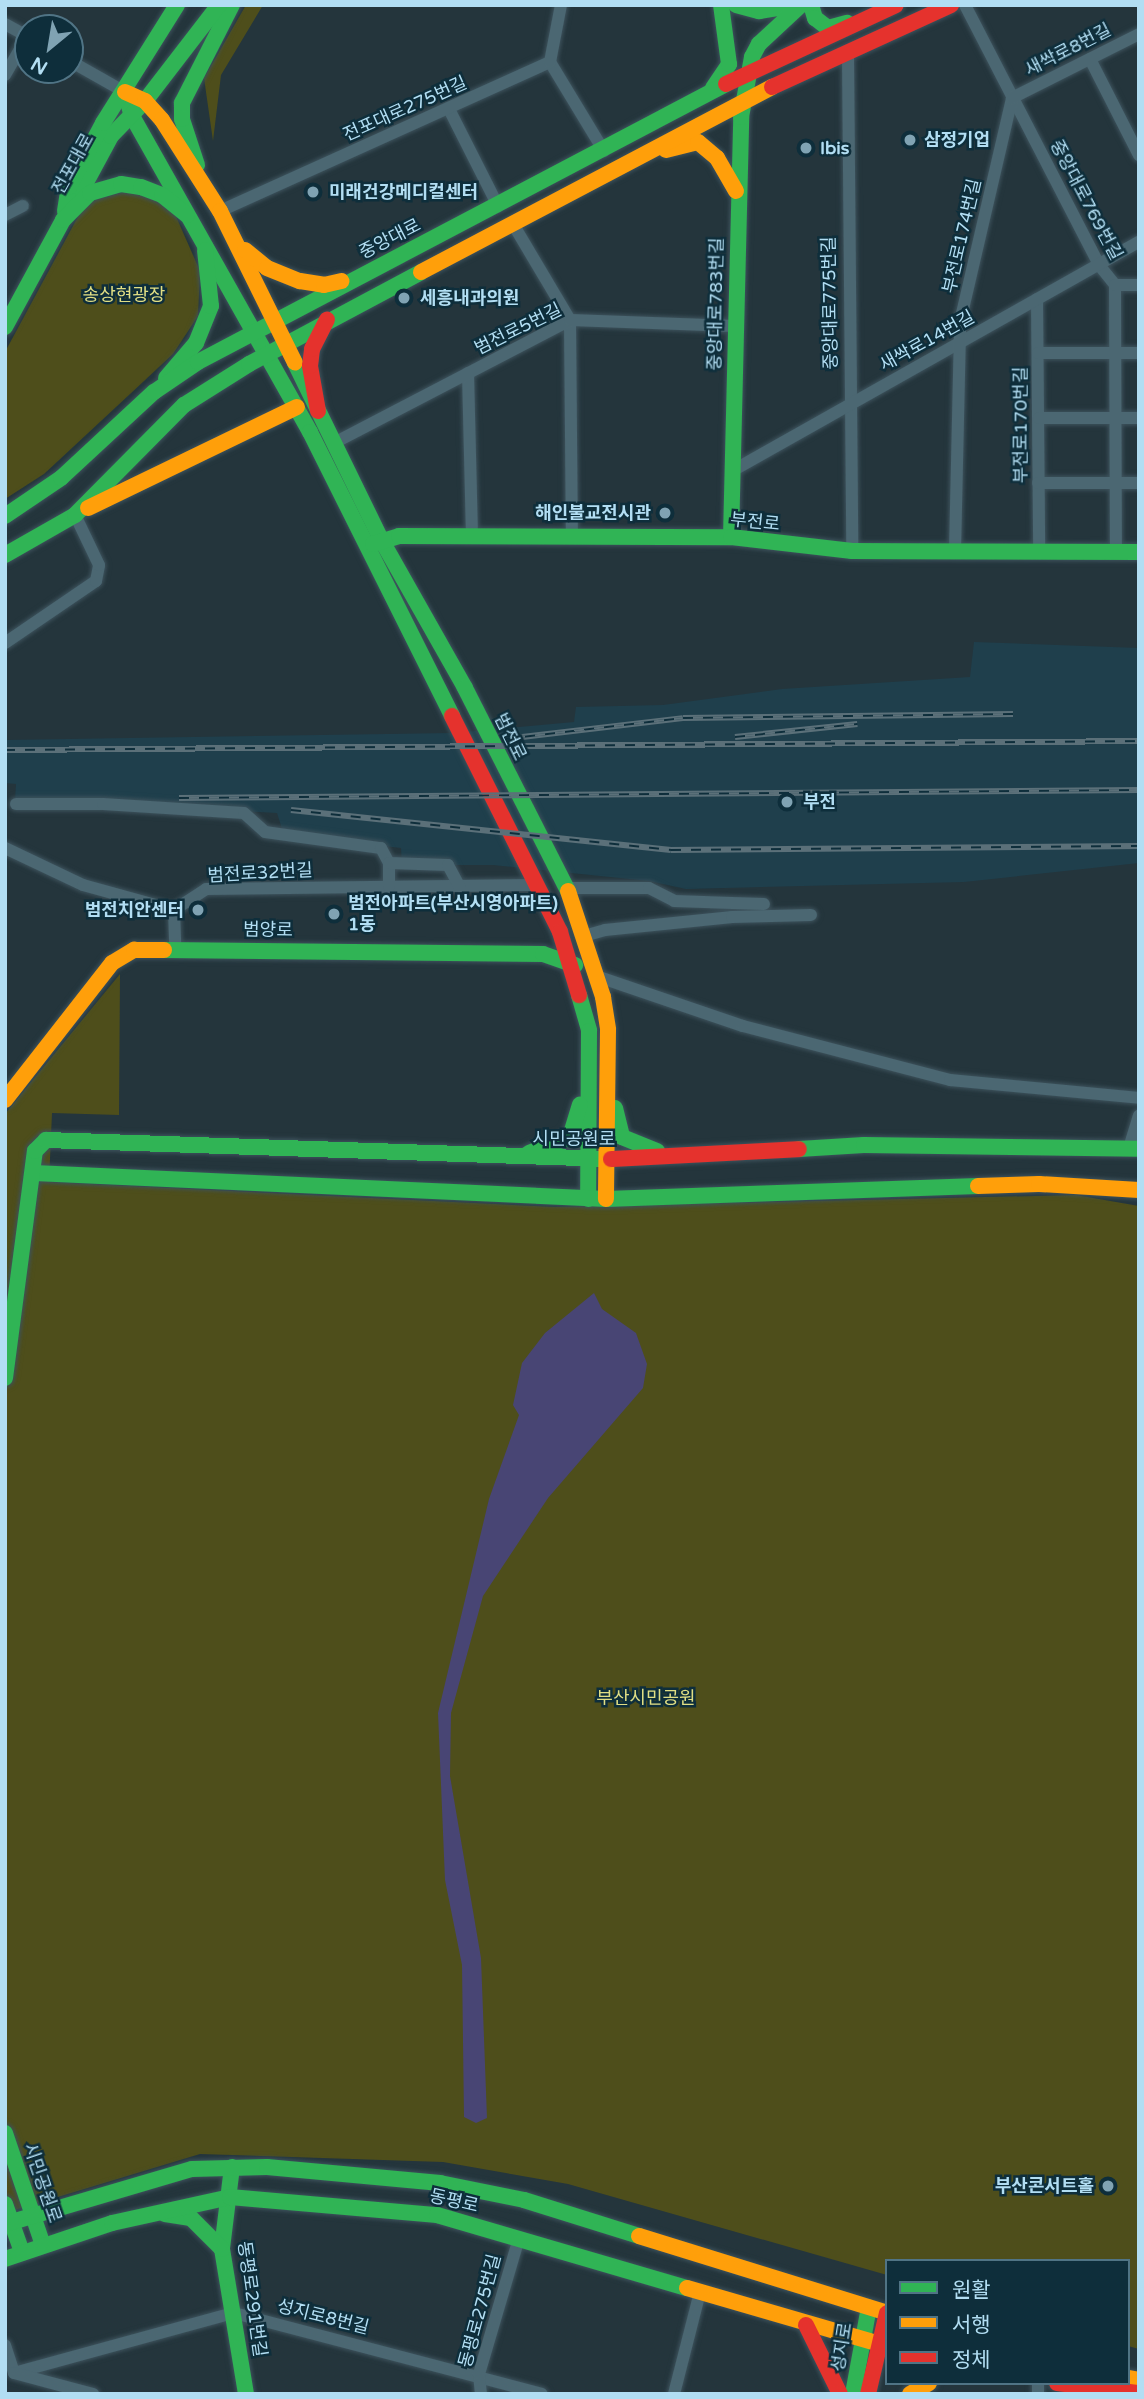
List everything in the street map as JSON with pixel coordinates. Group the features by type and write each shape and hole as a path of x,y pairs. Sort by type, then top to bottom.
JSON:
{"main road":[{"name":"전포대로","path":"63,220 69,187 177,5"},
{"name":"전포대로","path":"63,220 111,136 145,101 219,5"},
{"path":"197,170 197,152 182,119 182,103 232,5"},
{"path":"710,91 729,64 721,5"},
{"path":"736,5 759,11 795,5"},
{"name":"중앙대로783번길","path":"731,537 737,194 743,101 759,44 801,5"},
{"path":"811,5 814,18 828,28 879,14"},
{"name":"중앙대로","path":"5,516 61,478 154,392 255,332 604,151 710,91 896,5"},
{"path":"75,515 184,405 267,354 743,101 950,5"},
{"path":"125,92 145,101 197,170 277,321"},
{"path":"125,92 132,116 199,229 255,332"},
{"path":"640,156 698,142 717,158 737,194"},
{"path":"5,327 63,220 90,193 121,184 162,195 199,229 211,306 196,343 154,392"},
{"path":"234,239 267,268 300,281 324,285 355,279"},
{"path":"318,411 310,366 312,349 327,320"},
{"name":"범전로","path":"277,321 533,885 549,908 570,962 589,1031 588,1199"},
{"name":"범전로","path":"255,332 376,543 465,688 567,888 596,976 608,1030 607,1199"},
{"path":"5,555 75,515 297,407"},
{"name":"부전로","path":"376,543 399,536 731,537 852,551 1139,552"},
{"name":"범양로","path":"5,1100 112,963 134,950 175,947 543,954 570,962 596,976"},
{"path":"522,1157 570,1137 589,1083"},
{"path":"607,1092 622,1138 644,1149 676,1156"},
{"name":"시민공원로","path":"5,1378 36,1151 46,1140 606,1159 864,1146 1134,1148"},
{"path":"34,1173 588,1199 1038,1184 1139,1190"},
{"name":"시민공원로","path":"5,2133 43,2245"},
{"name":"동평로","path":"8,2222 192,2169 232,2167 358,2175 486,2191 885,2312"},
{"name":"동평로291번길","path":"232,2167 222,2249 246,2394"},
{"name":"동평로","path":"5,2259 156,2211 230,2197 438,2215 806,2325 884,2345"},
{"path":"5,2204 8,2222 22,2252"},
{"path":"156,2211 191,2218 222,2249"},
{"name":"성지로","path":"853,2394 869,2307"},
{"path":"806,2325 840,2394"},
{"name":"성지로","path":"868,2394 884,2345"},
{"path":"910,2394 926,2385"},
{"path":"1053,2385 1086,2394"},
{"path":"1073,2385 1139,2393"}],"street":[{"path":"561,5 551,62 604,151"},
{"name":"중앙대로769번길","path":"965,5 1099,265 1115,285 1116,552"},
{"name":"새싹로8번길","path":"1012,98 1139,34"},
{"name":"중앙대로775번길","path":"848,54 852,551"},
{"path":"1090,59 1139,155"},
{"name":"전포대로275번길","path":"220,211 551,62"},
{"path":"84,69 125,92"},
{"name":"부전로174번길","path":"955,551 958,344 1012,98"},
{"path":"449,109 498,206"},
{"path":"5,215 23,206"},
{"path":"513,224 570,320 572,536"},
{"name":"새싹로14번길","path":"732,471 1139,242"},
{"path":"1115,285 1139,285"},
{"name":"부전로170번길","path":"1037,299 1039,552"},
{"name":"범전로5번길","path":"334,443 570,320 735,326"},
{"path":"1038,353 1139,354"},
{"path":"468,373 472,536"},
{"path":"1039,418 1139,418"},
{"path":"1038,483 1139,483"},
{"path":"5,643 96,581 99,565 75,515"},
{"path":"16,804 103,804 244,813 265,832 381,848 389,863 390,887"},
{"path":"5,848 83,885 174,910 175,947"},
{"path":"389,863 448,865 458,886"},
{"name":"범전로32번길","path":"174,910 206,889 533,885"},
{"path":"567,888 649,888 674,901 764,904"},
{"path":"584,936 605,930 732,917 811,915"},
{"path":"596,976 639,994 743,1026 950,1080 1139,1098"},
{"path":"1134,1148 1139,1116"},
{"name":"동평로275번길","path":"481,2394 479,2374 519,2238"},
{"path":"674,2394 700,2292"},
{"name":"성지로8번길","path":"14,2372 234,2313 479,2374 542,2394"},
{"path":"5,2345 14,2372 93,2394"}],"shaded area":[{"path":"974,642 1139,648 1139,863 964,882 686,889 649,881 493,865 402,865 401,848 284,835 277,813 15,800 16,784 5,783 5,740 454,733 574,722 576,707 663,705 782,689 970,677"},
{"path":"594,1293 602,1309 636,1333 647,1364 643,1388 548,1498 483,1596 451,1713 450,1776 481,1958 487,2118 476,2123 464,2117 462,1965 445,1880 438,1713 489,1499 519,1415 513,1405 522,1363 545,1333"}],"green space":[{"path":"246,5 263,5 221,75 213,141 204,78"},
{"name":"송상현광장","path":"132,190 149,194 175,214 200,271 198,316 173,354 44,474 5,499 5,352 81,211 90,201"},
{"name":"부산시민공원","path":"120,974 119,1115 52,1113 49,1182 555,1207 1076,1195 1139,1206 1139,2349 1130,2347 1130,2259 885,2259 885,2274 568,2184 443,2162 200,2154 5,2213 5,1114"}],"railway":[{"path":"505,739 683,718 1013,714"},
{"path":"735,737 857,724"},
{"path":"5,750 1139,741"},
{"path":"179,798 1139,790"},
{"path":"291,810 671,850 1139,846"}],"traffic: fast":[{"path":"65,211 69,187 103,123 177,5"},
{"path":"76,201 111,136 145,101 219,5"},
{"path":"197,165 182,119 182,103 232,5"},
{"path":"713,88 729,64 721,5"},
{"path":"736,5 759,11 795,5"},
{"path":"731,537 741,117 752,57 759,44 801,5"},
{"path":"811,5 815,18 828,28 847,23"},
{"path":"5,516 61,478 154,392 198,362 726,84"},
{"path":"125,92 132,116 310,432 452,716"},
{"path":"5,327 63,220 90,193 121,184 141,187 162,195 187,215"},
{"path":"166,378 196,343 211,306 205,250"},
{"path":"5,555 75,515 184,405 249,364 421,272"},
{"path":"295,363 382,541 465,688 568,891"},
{"path":"373,544 399,536 731,537 852,551 1139,552"},
{"path":"164,950 543,954 575,965"},
{"path":"579,995 589,1031 588,1199"},
{"path":"529,1153 570,1137 580,1104"},
{"path":"615,1108 622,1137 657,1151"},
{"path":"5,1378 35,1151 46,1140 611,1159"},
{"path":"799,1149 864,1145 1139,1149"},
{"path":"34,1173 606,1199 978,1186"},
{"path":"5,2133 43,2245"},
{"path":"232,2167 222,2249 246,2394"},
{"path":"5,2224 192,2169 267,2167 440,2183 524,2200 639,2236"},
{"path":"5,2259 112,2223 230,2197 437,2215 687,2288"},
{"path":"5,2204 22,2252"},
{"path":"165,2214 191,2218 222,2249"},
{"path":"853,2394 869,2307"}],"traffic: slow":[{"path":"421,272 772,87"},
{"path":"125,92 145,101 162,120 220,211 295,363"},
{"path":"666,150 698,142 717,158 736,191"},
{"path":"245,250 267,268 300,281 324,285 342,281"},
{"path":"88,508 297,407"},
{"path":"568,891 603,997 608,1030 606,1199"},
{"path":"5,1100 112,963 134,950 164,950"},
{"path":"978,1186 1039,1184 1139,1190"},
{"path":"639,2236 885,2312"},
{"path":"687,2288 885,2345"},
{"path":"1130,2378 1139,2380"},
{"path":"910,2394 926,2385"}],"traffic: jam":[{"path":"726,84 896,5"},
{"path":"772,87 951,5"},
{"path":"318,411 310,366 312,349 327,320"},
{"path":"452,716 560,932 579,995"},
{"path":"611,1159 799,1149"},
{"path":"868,2394 885,2322"},
{"path":"806,2325 840,2394"},
{"path":"1073,2385 1139,2393"}],"place":[{"name":"삼정기업","path":"910,140"},
{"name":"Ibis","path":"806,148"},
{"name":"미래건강메디컬센터","path":"313,192"},
{"name":"세흥내과의원","path":"404,298"},
{"name":"해인불교전시관","path":"665,513"},
{"name":"부전","path":"787,802"},
{"name":"범전치안센터","path":"198,910"},
{"name":"범전아파트(부산시영아파트) 1동","path":"334,914"},
{"name":"부산콘서트홀","path":"1108,2186"}]}
